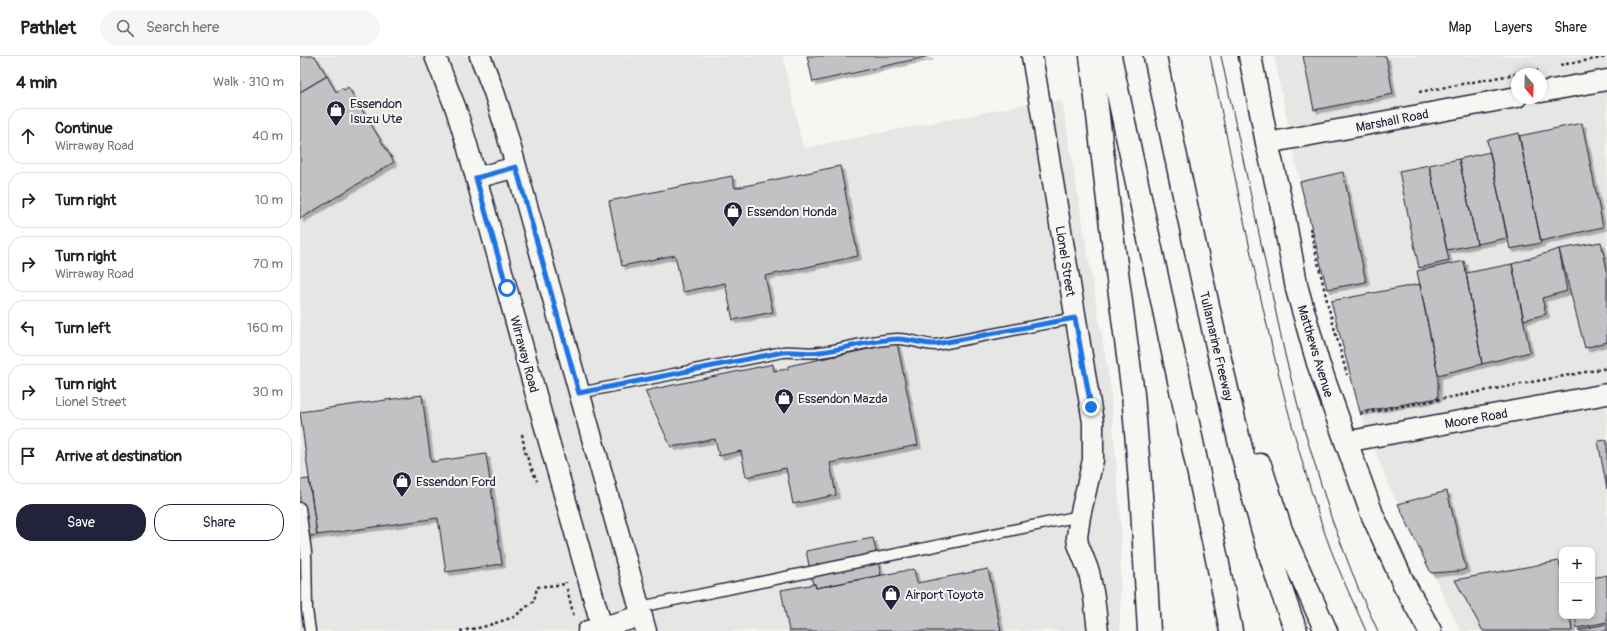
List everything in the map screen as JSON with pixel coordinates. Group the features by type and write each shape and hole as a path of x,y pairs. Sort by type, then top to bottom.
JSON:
{"main road":[{"path":"1092,56 1111,226 1133,394 1142,508 1149,631"},
{"path":"1110,56 1231,631"},
{"name":"Tullamarine Freeway","path":"1155,56 1184,197 1233,417 1280,590 1296,631"},
{"name":"Matthews Avenue","path":"1250,56 1267,143 1283,212 1297,288 1318,363 1372,514 1404,584 1430,631"},
{"path":"1184,197 1281,530 1326,631"}],"street":[{"name":"Wirraway Road","path":"435,56 456,109 546,431 592,628"},
{"path":"480,56 494,92 516,167 643,618 592,628"},
{"name":"Lionel Street","path":"1032,56 1091,407 1094,442 1092,467 1080,516 1078,540 1089,572 1098,631"},
{"path":"1547,91 1607,80"},
{"name":"Marshall Road","path":"1267,143 1511,98"},
{"path":"476,178 516,167"},
{"name":"Moore Road","path":"1345,442 1607,394"}],"lane":[{"path":"579,393 783,352 820,352 878,340 903,338 921,344 936,344 1075,318"},
{"path":"300,508 306,552 307,610 310,631"},
{"path":"643,618 1080,516"}],"path":[{"path":"1552,67 1607,56"},
{"path":"1411,93 1511,74"},
{"path":"1308,220 1328,305 1348,378"},
{"path":"1358,414 1607,368"},
{"path":"522,434 525,452 538,484"},
{"path":"564,577 566,584 592,628"},
{"path":"460,631 483,627 514,617 534,601 537,587 566,584"}],"shaded area":[{"path":"300,56 783,56 803,148 1022,105 1062,100 1110,384 1121,526 1120,631 300,631"},
{"path":"1274,56 1607,56 1607,631 1461,631 1388,484 1360,412 1300,182"}],"building":[{"path":"300,56 315,56 327,76 300,92"},
{"path":"807,56 930,56 813,82"},
{"path":"1303,56 1386,56 1393,94 1314,110"},
{"name":"Essendon Isuzu Ute","path":"327,76 336,92 342,88 344,90 348,87 394,162 300,219 300,92"},
{"path":"1582,123 1603,227 1541,241 1519,136"},
{"path":"1519,133 1541,243 1510,249 1487,140"},
{"path":"1490,152 1507,238 1477,244 1459,159"},
{"path":"1459,159 1477,244 1447,250 1429,165"},
{"path":"1429,165 1449,261 1419,268 1399,171"},
{"name":"Essendon Honda","path":"840,166 858,256 765,276 773,312 733,320 725,283 683,292 675,255 622,266 609,201 732,176 735,188"},
{"path":"1343,172 1366,282 1327,289 1300,182"},
{"path":"1601,242 1607,269 1607,342 1585,348 1559,249"},
{"path":"1559,249 1567,291 1542,298 1546,314 1524,320 1512,264"},
{"path":"1464,261 1482,364 1438,375 1417,271"},
{"path":"1512,264 1530,352 1482,364 1466,273"},
{"path":"1420,284 1438,375 1438,398 1360,412 1331,301"},
{"name":"Essendon Mazda","path":"897,343 918,445 830,463 836,495 793,504 786,468 746,477 741,451 719,456 715,439 671,447 645,391 773,364 774,371 788,369 788,366"},
{"name":"Essendon Ford","path":"422,395 431,462 486,454 502,564 446,572 438,518 317,535 300,412"},
{"path":"1607,440 1607,489 1598,441"},
{"path":"309,479 317,535 300,537 300,480"},
{"path":"1447,491 1466,569 1460,571 1431,573 1398,504"},
{"path":"873,538 881,575 816,588 815,584 813,584 806,551"},
{"path":"1559,561 1559,619 1570,619 1572,631 1483,631 1455,580"},
{"name":"Airport Toyota","path":"914,569 917,583 988,569 1001,631 789,631 781,590 815,584 816,588"},
{"path":"1607,575 1607,622 1577,628 1576,619 1595,619 1595,577"},
{"path":"1607,624 1607,631 1578,631 1578,630"}],"tram line":[{"path":"1210,56 1246,232 1287,407 1321,522 1342,577 1366,631"},
{"path":"1221,56 1285,355 1304,429 1332,520 1358,588 1378,631"}],"place":[{"name":"Essendon Isuzu Ute","path":"336,127"},
{"name":"Essendon Honda","path":"733,228"},
{"name":"Essendon Mazda","path":"784,415"},
{"name":"Essendon Ford","path":"402,498"},
{"name":"Airport Toyota","path":"891,611"}],"route":[{"path":"507,288 476,178 516,167 579,393 783,352 820,352 878,340 903,338 928,345 1075,318 1091,407"}]}
